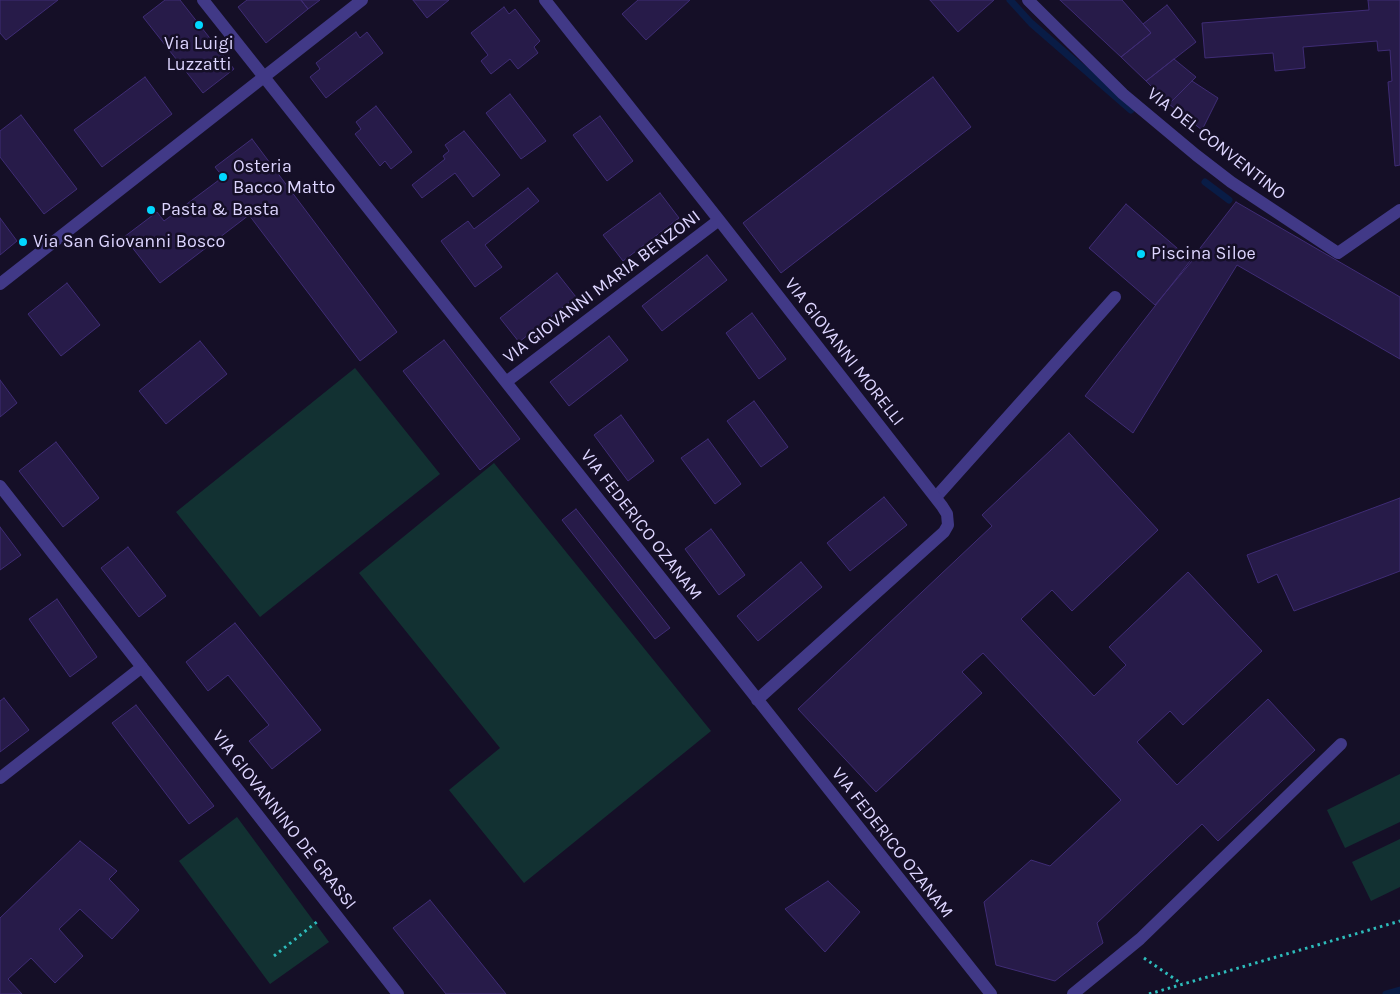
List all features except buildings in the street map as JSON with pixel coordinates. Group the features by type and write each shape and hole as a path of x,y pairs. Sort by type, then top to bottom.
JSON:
{"street":[{"path":"204,0 264,78"},
{"path":"0,284 362,0"},
{"name":"VIA GIOVANNI MORELLI","path":"545,0 720,220 936,497 946,514 948,525 944,532 756,700"},
{"name":"VIA DEL CONVENTINO","path":"1028,0 1123,94 1196,155 1239,187 1338,253 1400,210"},
{"name":"VIA FEDERICO OZANAM","path":"264,78 506,382 984,991"},
{"name":"VIA GIOVANNI MARIA BENZONI","path":"506,382 720,220"},
{"path":"936,497 1115,297"},
{"name":"VIA GIOVANNINO DE GRASSI","path":"0,486 398,994"},
{"path":"0,778 142,667"},
{"path":"1073,994 1130,948 1341,744"}],"path":[{"path":"274,956 332,910"},
{"path":"1149,994 1400,921"},
{"path":"1130,948 1183,984"}],"green space":[{"path":"355,368 440,474 260,617 176,512"},
{"path":"494,463 711,731 524,883 449,790 500,748 359,573"},
{"path":"1400,774 1400,822 1345,848 1327,810"},
{"path":"237,817 329,942 270,984 179,861"},
{"path":"1400,839 1400,887 1371,901 1352,862"}],"waterway":[{"path":"1010,0 1031,23 1131,110"},
{"path":"1205,182 1229,200"},
{"path":"1386,994 1400,990"}],"place":[{"name":"Via Luigi Luzzatti","path":"199,25"},
{"name":"Osteria Bacco Matto","path":"223,177"},
{"name":"Pasta & Basta","path":"151,210"},
{"name":"Via San Giovanni Bosco","path":"23,242"},
{"name":"Piscina Siloe","path":"1141,254"}]}
